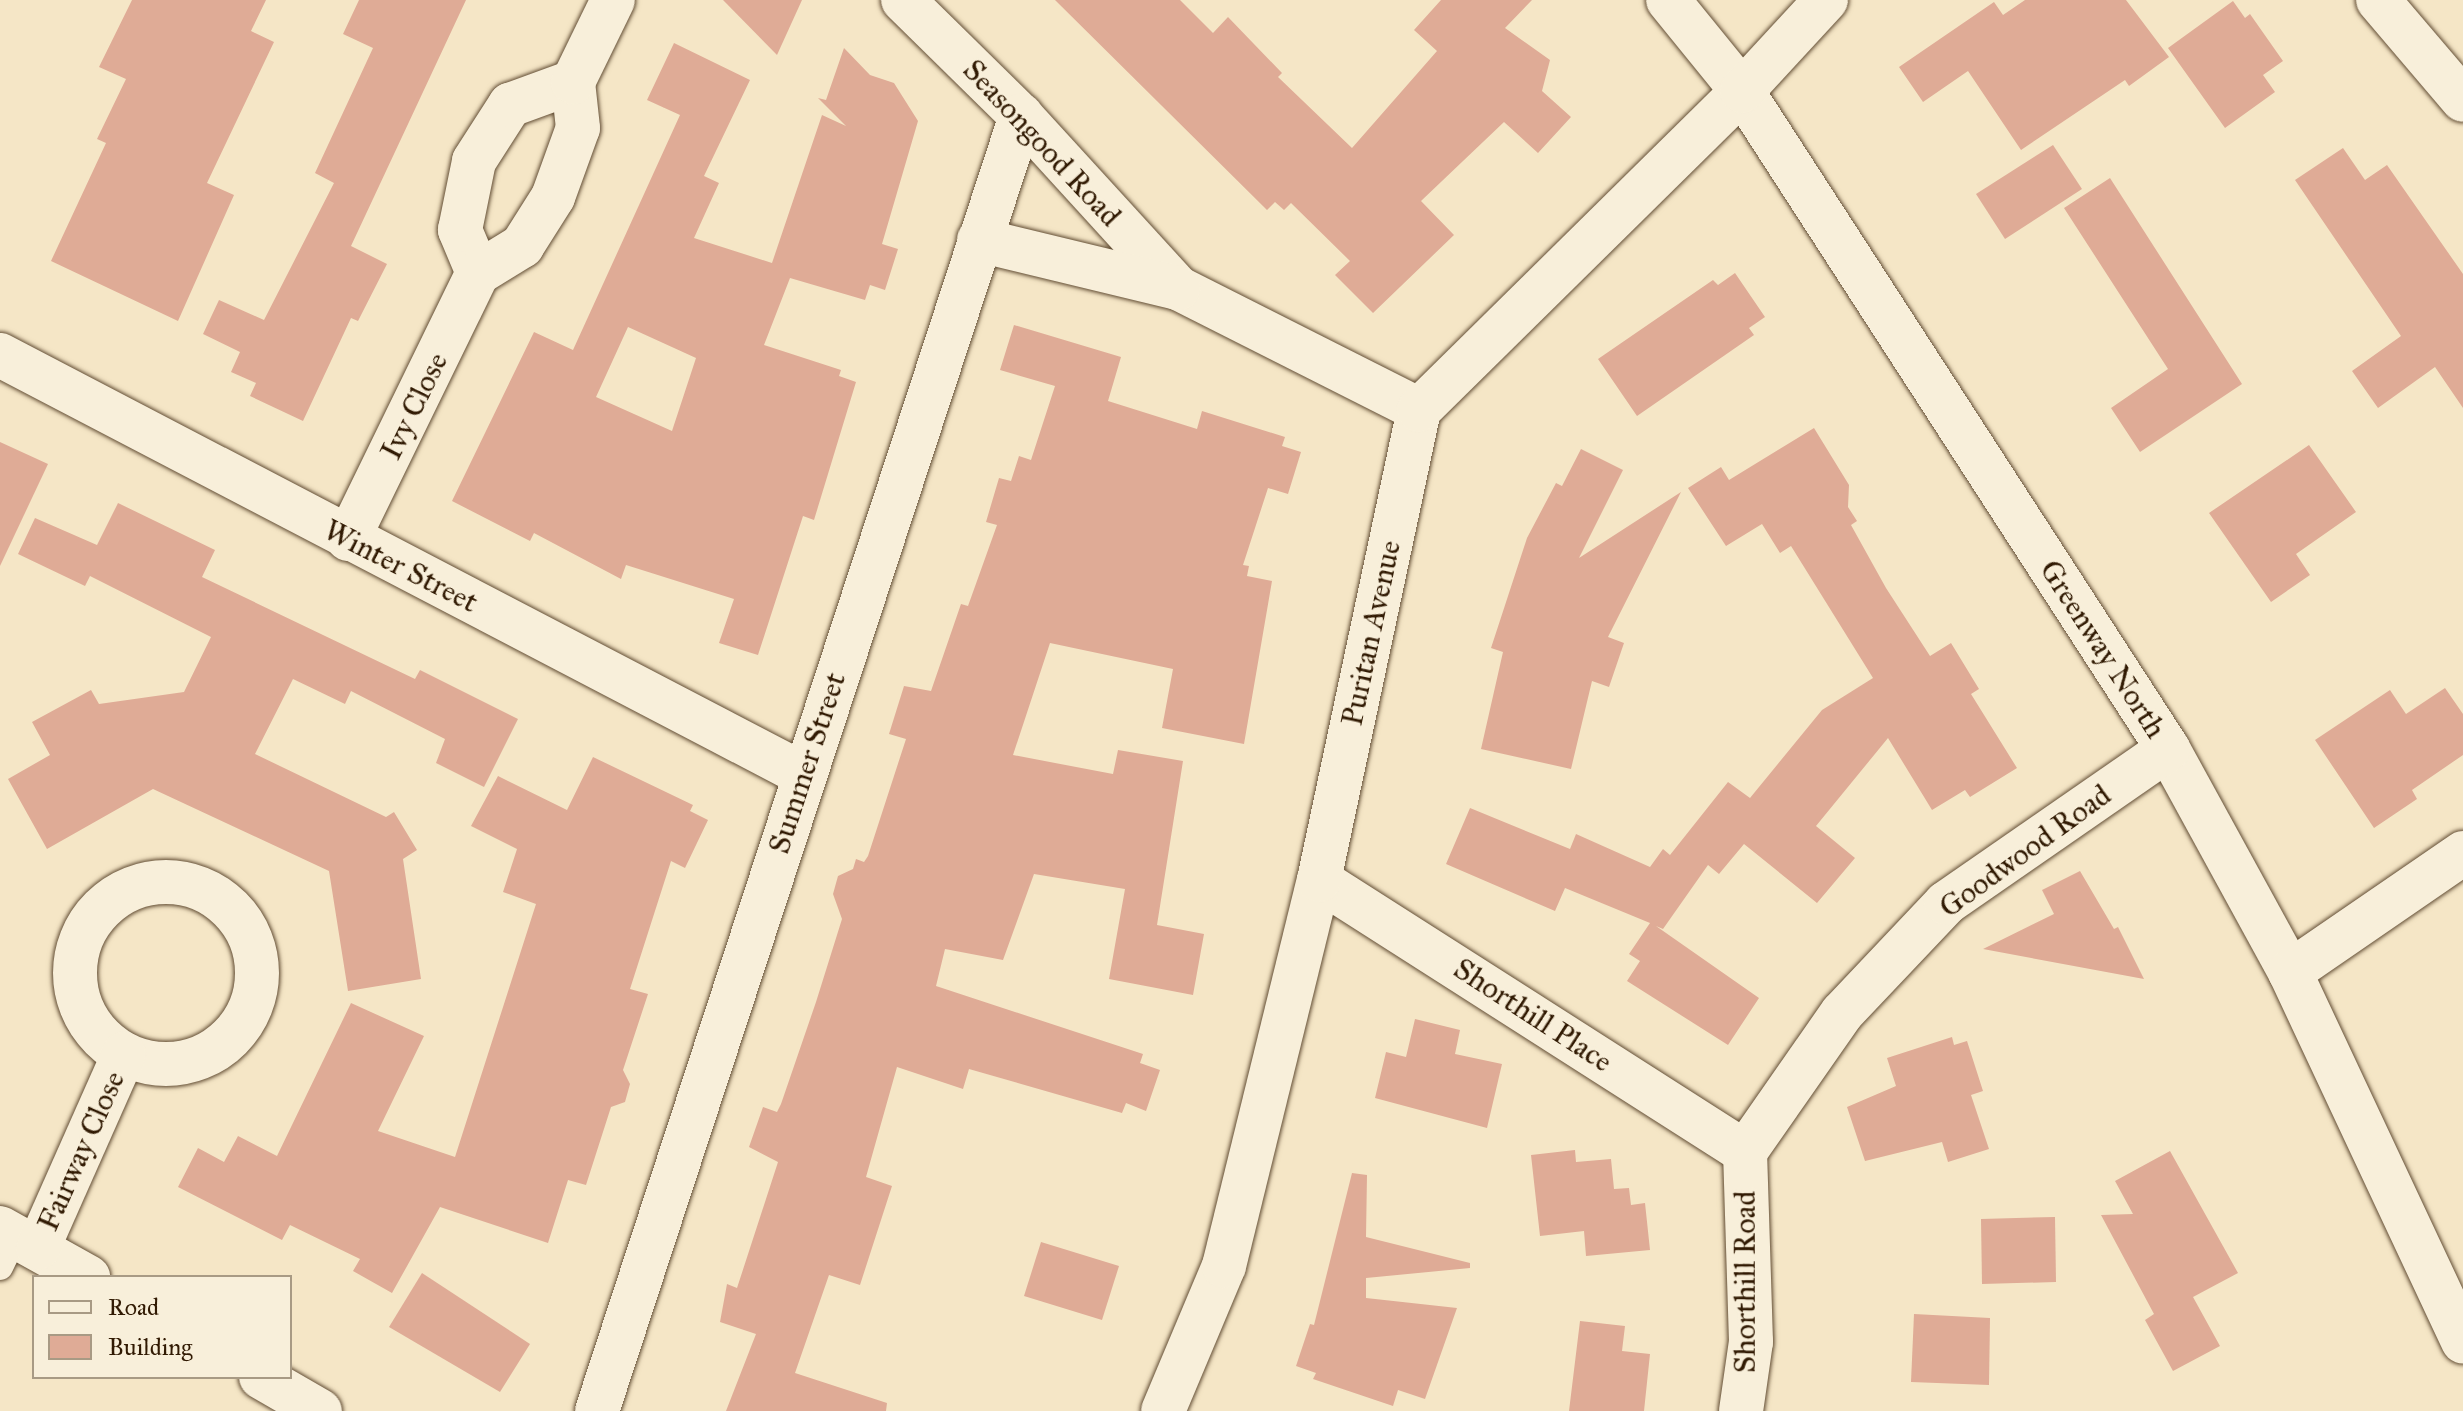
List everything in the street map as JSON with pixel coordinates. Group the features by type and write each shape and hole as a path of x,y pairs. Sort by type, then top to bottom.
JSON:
{"street":[{"path":"573,82 510,105 474,161 460,230 478,273 522,246 553,197 578,128 573,82 613,0"},
{"name":"Seasongood Road","path":"903,0 1021,116 1178,288"},
{"name":"Greenway North","path":"1668,0 1742,91 2168,749 2290,972 2463,1342"},
{"path":"1419,410 1742,91 1826,0"},
{"path":"2378,0 2463,100"},
{"name":"Summer Street","path":"597,1411 803,774 1021,116"},
{"name":"Seasongood Road","path":"979,240 1178,288 1419,410"},
{"name":"Ivy Close","path":"348,539 478,273"},
{"name":"Winter Street","path":"0,355 803,774"},
{"name":"Puritan Avenue","path":"1163,1411 1224,1266 1319,880 1419,410"},
{"name":"Goodwood Road","path":"1745,1152 1842,1013 1946,903 2168,749"},
{"path":"2290,972 2463,853"},
{"name":"Shorthill Place","path":"1319,880 1745,1152"},
{"name":"Fairway Close","path":"167,882 196,886 221,900 241,920 254,947 258,975 253,1003 239,1029 192,1061 160,1064 124,1054 103,1040 84,1014 75,984 76,952 89,923 110,900 138,886 167,882"},
{"name":"Fairway Close","path":"13,1245 124,1054"},
{"name":"Shorthill Road","path":"1741,1411 1751,1342 1745,1152"},
{"path":"13,1245 83,1275"},
{"path":"264,1379 320,1411"}],"building":[{"path":"132,0 266,0 251,31 274,42 207,183 234,195 178,321 51,261 106,143 97,139 126,79 99,67"},
{"path":"359,0 466,0 351,246 387,264 358,321 351,318 303,421 250,396 256,383 231,372 240,352 203,334 219,300 264,320 334,183 315,173 373,48 343,34"},
{"path":"723,0 802,0 777,55"},
{"path":"1055,0 1180,0 1213,33 1228,17 1282,73 1278,77 1352,148 1437,51 1414,30 1441,0 1532,0 1505,28 1550,60 1542,91 1571,117 1538,153 1504,122 1421,201 1454,235 1373,313 1335,275 1350,261 1291,203 1284,210 1275,202 1267,210"},
{"path":"2025,0 2126,0 2169,57 2129,86 2125,80 2021,150 1968,71 1923,102 1899,67 1994,2 2003,15"},
{"path":"2233,1 2245,18 2250,14 2283,61 2263,75 2275,92 2225,128 2168,48"},
{"path":"674,43 750,80 704,176 719,183 694,238 772,263 822,115 846,126 818,98 826,100 844,48 870,75 894,83 918,121 882,244 898,249 885,290 870,285 865,300 790,278 764,345 841,370 839,376 856,382 814,520 803,516 758,655 719,643 734,599 626,565 621,579 534,533 530,541 452,501 534,332 573,350 680,115 647,100","holes":["628,327 696,358 672,431 596,397"]},
{"path":"2053,145 2082,189 2005,239 1976,194"},
{"path":"2343,148 2365,180 2387,165 2463,274 2463,408 2435,367 2378,408 2352,371 2401,336 2295,180"},
{"path":"2110,178 2242,384 2140,452 2111,408 2168,369 2064,208"},
{"path":"1735,273 1765,317 1749,328 1754,335 1637,416 1598,359 1713,280 1718,285"},
{"path":"1014,325 1121,357 1108,401 1197,429 1202,411 1285,437 1282,446 1301,452 1288,494 1268,488 1243,565 1249,566 1247,576 1272,581 1244,744 1162,728 1173,669 1050,643 1013,755 1113,774 1118,750 1183,761 1157,925 1204,934 1193,995 1109,979 1125,889 1034,874 1003,960 945,949 936,986 1143,1054 1140,1063 1160,1070 1146,1111 1126,1103 1122,1113 969,1069 963,1089 897,1067 866,1177 892,1186 860,1285 829,1275 795,1373 887,1403 886,1411 726,1411 756,1334 720,1322 727,1284 737,1288 778,1162 749,1147 763,1107 777,1112 781,1104 816,1002 842,919 833,894 838,876 853,869 856,859 864,862 868,856 906,739 889,734 904,686 931,691 961,604 968,606 997,525 986,522 999,478 1011,481 1019,456 1031,460 1055,386 1000,370"},
{"path":"1814,428 1849,485 1848,507 1857,521 1851,525 1886,588 1930,656 1951,643 1979,689 1971,694 2017,768 1970,797 1965,790 1932,810 1888,738 1816,826 1855,858 1817,903 1744,844 1719,874 1708,865 1663,929 1656,926 1759,998 1728,1045 1627,981 1640,961 1629,954 1650,923 1565,888 1555,911 1446,864 1470,808 1570,849 1576,834 1650,867 1663,849 1670,855 1728,782 1750,798 1822,710 1873,678 1791,546 1780,553 1762,524 1726,546 1688,488 1721,467 1729,480"},
{"path":"0,442 48,464 0,566"},
{"path":"2309,445 2356,512 2296,554 2310,575 2271,602 2209,513"},
{"path":"1581,449 1623,470 1579,558 1681,492 1608,637 1624,643 1609,687 1592,681 1571,769 1481,749 1503,652 1491,648 1527,538 1556,483 1562,486"},
{"path":"118,503 215,550 202,577 415,679 420,670 518,719 484,787 436,763 445,739 351,691 345,704 293,679 255,754 386,817 394,812 417,850 403,859 421,979 348,991 329,871 153,789 47,849 8,779 50,755 32,722 91,690 99,704 184,692 211,637 90,576 85,586 18,554 35,518 97,545"},
{"path":"2445,688 2463,714 2463,755 2412,790 2417,799 2374,828 2315,740 2390,690 2406,714"},
{"path":"593,757 693,805 690,811 708,820 685,868 671,861 630,989 648,994 623,1070 630,1084 625,1102 611,1107 586,1185 568,1180 548,1243 440,1207 392,1293 353,1271 360,1259 290,1225 282,1240 178,1187 198,1148 224,1162 238,1136 277,1156 351,1003 424,1036 378,1131 455,1157 536,904 503,892 517,849 471,826 498,776 567,810"},
{"path":"2080,871 2114,929 2118,927 2144,979 1983,949 2054,914 2042,890"},
{"path":"1415,1019 1460,1030 1455,1054 1502,1064 1487,1128 1375,1098 1386,1052 1406,1057"},
{"path":"1952,1037 1954,1045 1967,1041 1983,1091 1971,1095 1989,1149 1948,1162 1942,1142 1865,1161 1847,1107 1896,1086 1887,1058"},
{"path":"1575,1150 1576,1162 1611,1159 1614,1189 1629,1188 1631,1205 1645,1203 1650,1250 1586,1256 1584,1231 1540,1236 1531,1155"},
{"path":"2170,1151 2238,1273 2193,1297 2220,1346 2173,1371 2145,1320 2154,1314 2101,1215 2133,1214 2115,1181"},
{"path":"1352,1173 1367,1175 1366,1237 1470,1263 1470,1268 1366,1278 1366,1298 1457,1308 1425,1399 1398,1390 1393,1406 1313,1379 1316,1373 1296,1366 1310,1324 1314,1325"},
{"path":"2055,1217 2056,1282 1982,1284 1981,1219"},
{"path":"1041,1242 1119,1266 1102,1320 1024,1296"},
{"path":"422,1273 530,1344 500,1392 389,1327"},
{"path":"1914,1314 1990,1318 1989,1385 1911,1382"},
{"path":"1580,1321 1625,1326 1622,1351 1650,1354 1644,1411 1569,1411"}]}
